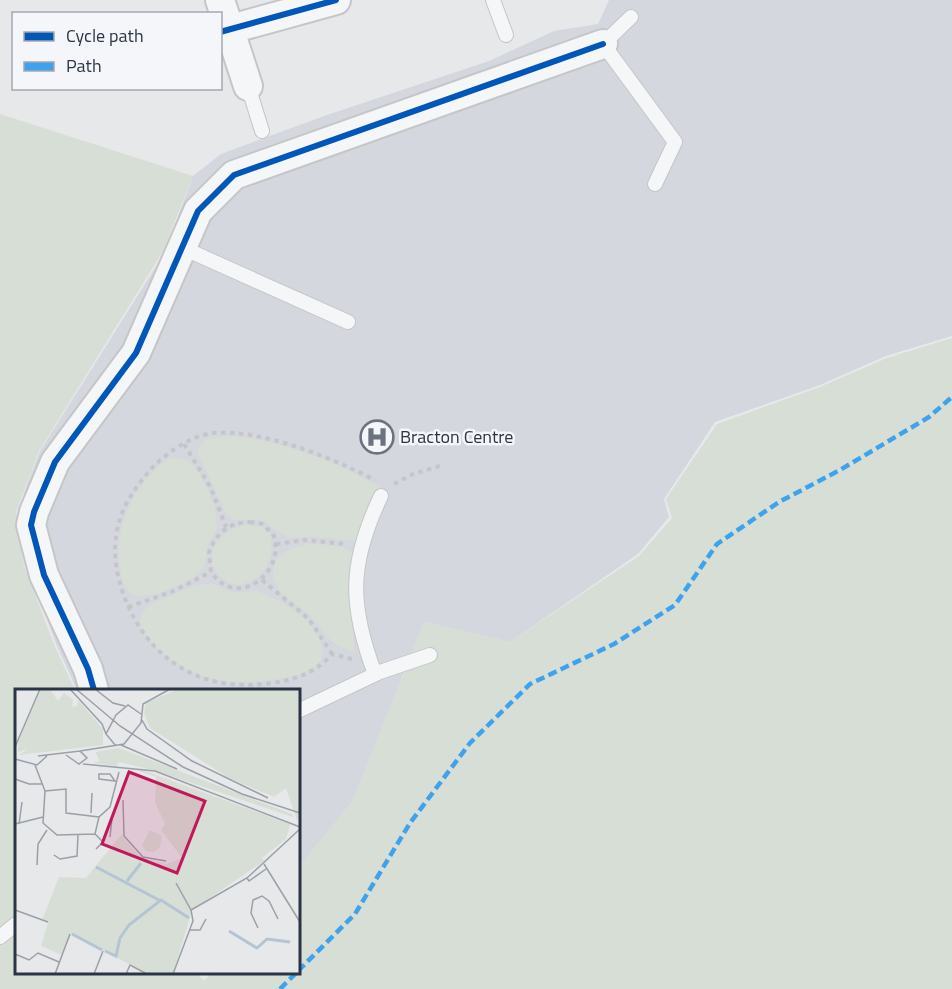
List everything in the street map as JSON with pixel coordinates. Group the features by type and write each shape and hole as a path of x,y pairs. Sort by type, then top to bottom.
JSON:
{"street":[{"path":"225,31 336,0"},
{"path":"222,12 225,31 248,86"},
{"path":"94,689 88,669 44,575 31,525 42,490 55,462 136,353 198,211 234,175 603,44"}],"lane":[{"path":"493,0 506,35"},
{"path":"631,17 603,44 675,141 655,184"},
{"path":"248,86 262,131"},
{"path":"183,249 348,322"},
{"path":"373,668 360,634 355,601 355,574 361,548 383,489"},
{"path":"300,710 373,668 430,655"},
{"path":"0,937 15,925"}],"path":[{"path":"332,654 311,672 279,682 241,685 212,681 178,667 152,646 128,608 115,558 119,520 129,499 145,476 167,454 184,444 212,433 248,436 321,456 383,489 408,476 443,465"},
{"path":"184,444 211,488 226,527"},
{"path":"246,522 261,523 272,532 276,544 274,562 262,580 237,589 226,586 212,572 209,552 215,538 226,527 246,522"},
{"path":"276,544 319,540 361,548"},
{"path":"128,608 171,592 212,572"},
{"path":"262,580 309,619 332,654 373,668"}],"shaded area":[{"name":"Bracton Centre","path":"609,0 952,0 952,336 886,356 820,385 715,422 664,499 669,517 638,554 510,642 424,622 352,802 300,866 300,689 77,689 57,646 26,564 18,512 29,479 40,451 165,252 193,176 221,154 327,115 489,61 554,31 598,24"},
{"path":"0,114 193,176 163,251 39,451 16,512 24,566 55,647 75,689 15,689 15,974 197,974 204,981 210,974 300,974 300,866 352,802 424,622 510,642 639,556 672,518 666,499 717,424 820,387 887,358 952,338 952,989 0,989"},
{"path":"227,436 286,446 346,469 380,488 355,541 287,537 261,520 236,520 227,516 197,451 206,439"},
{"path":"170,458 188,460 200,473 215,506 217,529 208,545 205,565 195,577 159,594 135,596 127,590 121,574 119,542 122,525 128,509 145,480"},
{"path":"247,525 262,527 270,534 271,552 269,561 260,575 245,584 235,585 223,579 215,570 212,552 224,535 234,528"},
{"path":"321,544 342,547 353,553 348,581 355,652 330,640 310,616 284,595 276,583 273,573 280,556 298,546"},
{"path":"213,584 232,592 259,592 293,610 314,629 320,640 322,652 319,664 303,673 284,678 255,682 229,682 190,671 162,652 150,641 142,629 141,617 148,607 194,586"}],"marked path":[{"path":"300,969 355,914 410,823 470,743 530,684 614,644 675,605 717,544 779,502 840,470 929,417 952,397"},
{"path":"280,989 295,974"}],"cycle path":[{"path":"222,31 336,0"},
{"path":"94,689 88,669 44,575 31,525 34,512 55,462 136,353 198,211 234,175 603,44"}],"place":[{"name":"Bracton Centre","path":"377,437"}]}
